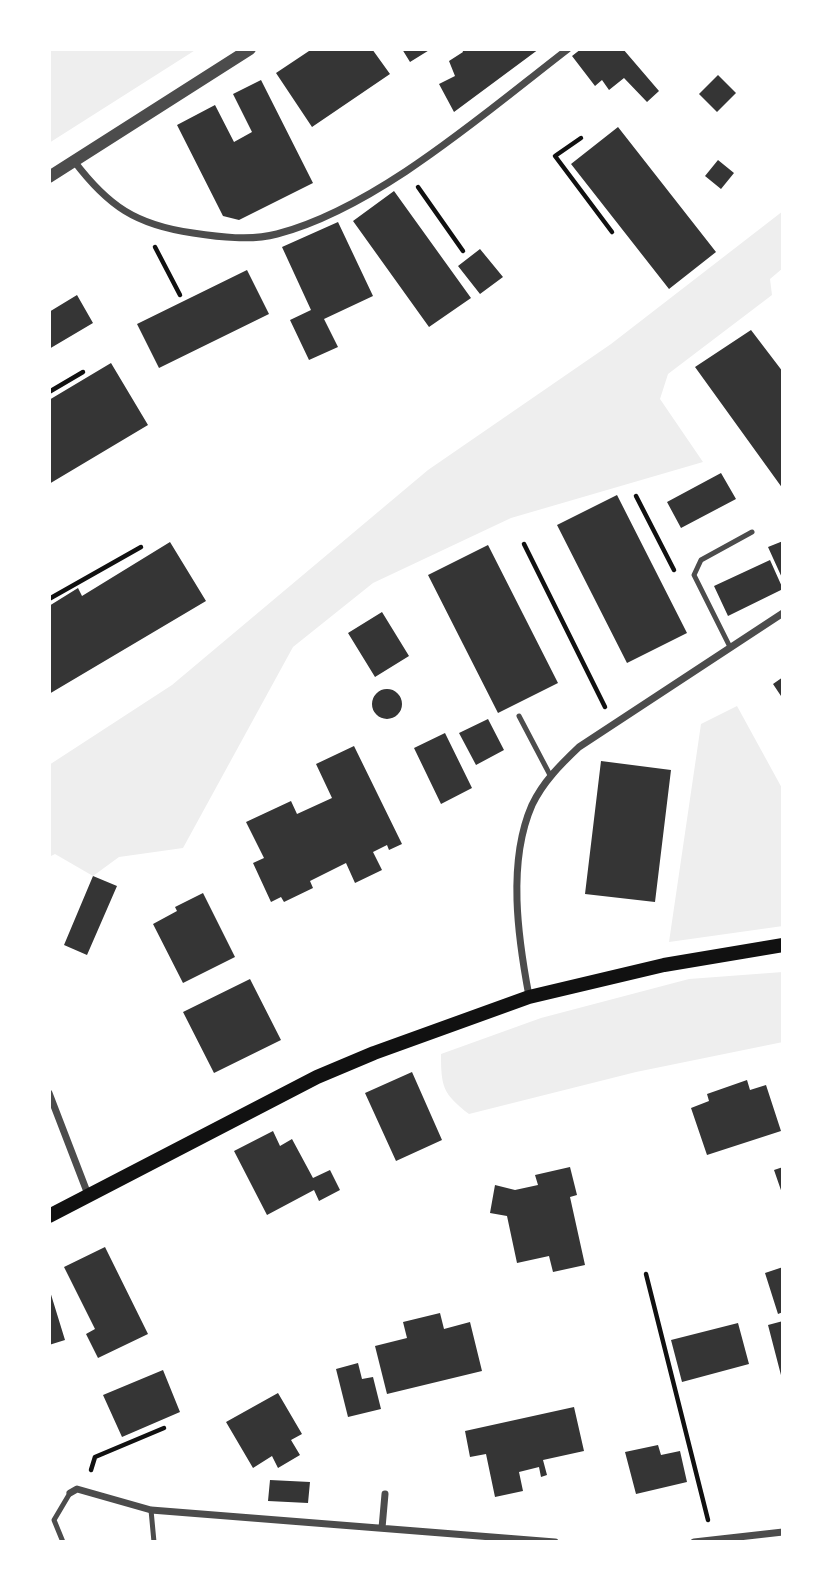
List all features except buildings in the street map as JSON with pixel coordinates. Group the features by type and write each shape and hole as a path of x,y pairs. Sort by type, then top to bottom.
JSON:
{"main road":[{"path":"49,1216 89,1198 317,1077 529,997 664,965 783,945"}],"street":[{"path":"49,177 250,49"},
{"path":"74,161 98,193 142,222 220,237 275,234 339,212 406,169 568,49"},
{"path":"529,997 518,936 517,884 531,806 550,775 579,747 613,723 783,613"},
{"path":"49,1093 89,1198"},
{"path":"70,1493 77,1489 151,1510 555,1542"},
{"path":"382,1528 385,1494"},
{"path":"694,1542 783,1532"}],"lane":[{"path":"730,648 694,575 701,560 752,532"},
{"path":"519,716 550,775"},
{"path":"63,1542 54,1520 70,1493"},
{"path":"151,1510 154,1542"}],"path":[{"path":"581,138 555,156 612,232"},
{"path":"406,169 463,251"},
{"path":"142,222 180,295"},
{"path":"49,392 83,372"},
{"path":"524,544 613,723"},
{"path":"49,599 141,547"},
{"path":"646,1274 714,1541"},
{"path":"85,1491 95,1457 164,1428"}],"shaded area":[{"path":"49,49 197,49 49,143"},
{"path":"783,211 783,268 770,279 772,295 668,374 660,399 703,462 511,518 373,583 293,647 183,848 119,857 93,876 55,854 49,857 49,765 172,685 428,470 611,344"},
{"path":"737,706 783,790 783,926 669,942 701,724"},
{"path":"783,972 783,1042 636,1072 469,1114 445,1089 441,1054 541,1018 689,979"}]}
